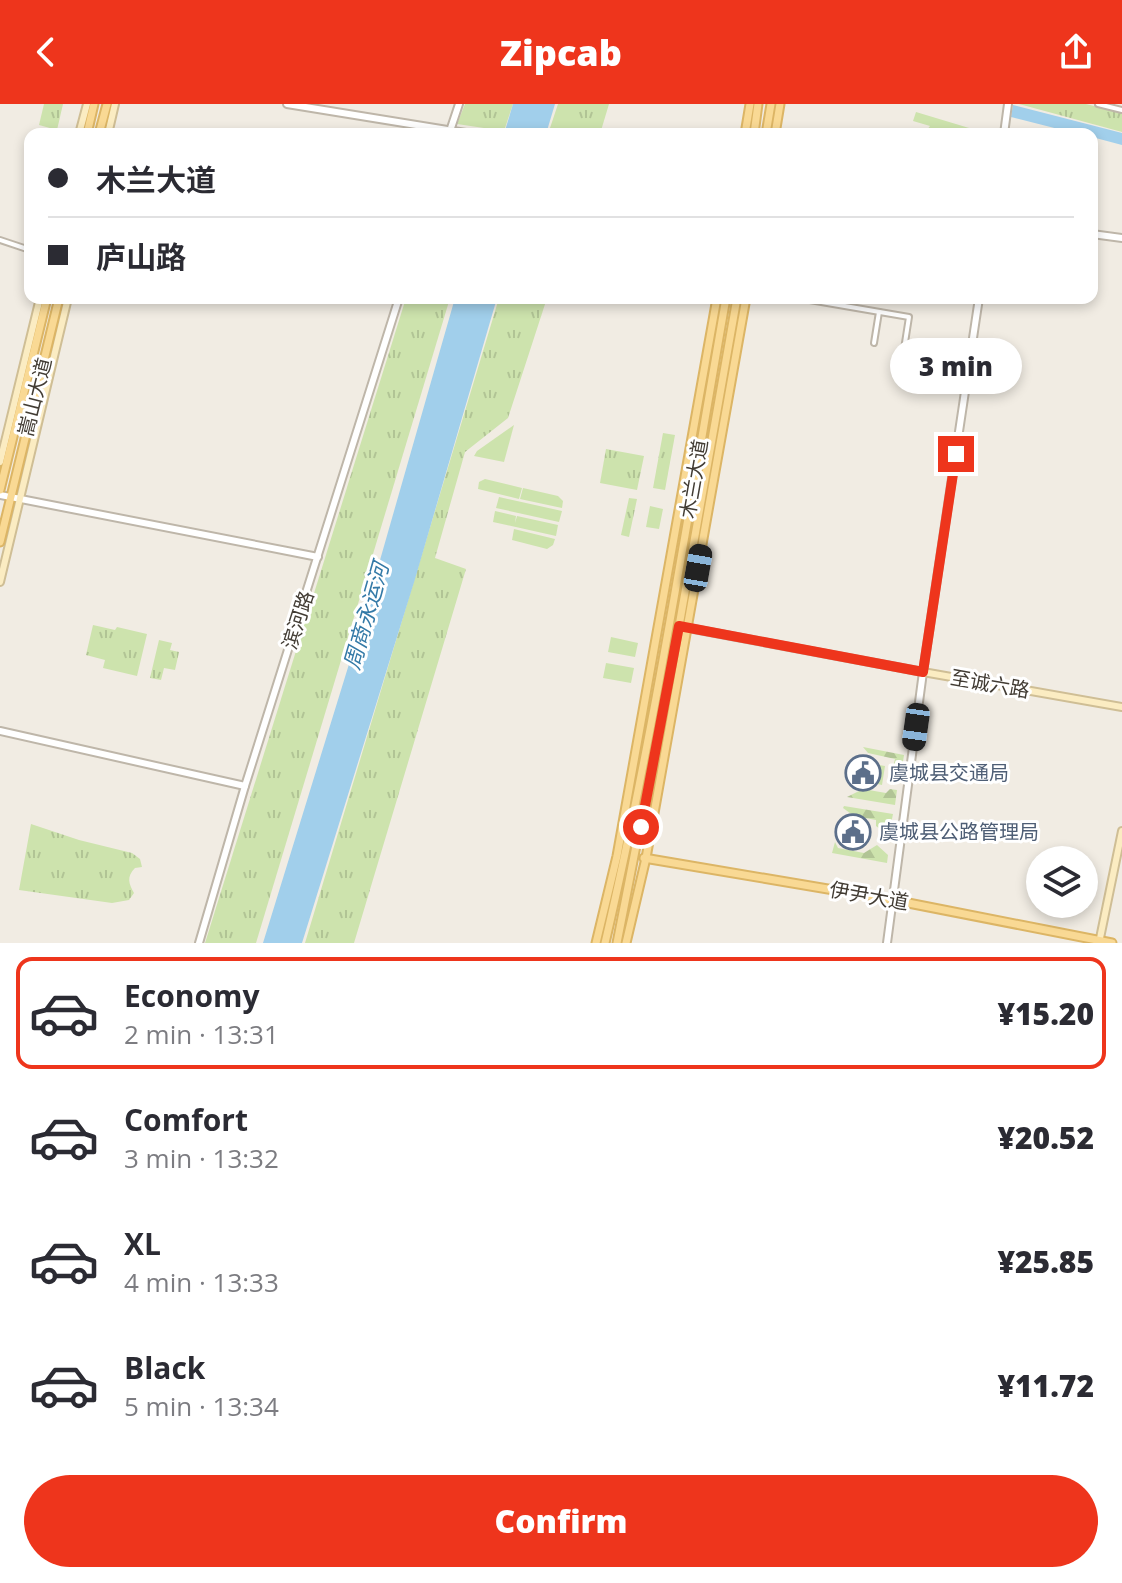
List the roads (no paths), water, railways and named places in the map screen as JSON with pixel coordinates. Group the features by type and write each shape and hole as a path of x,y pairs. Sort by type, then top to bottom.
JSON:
{"main road":[{"path":"81,128 87,104"},
{"path":"88,128 94,104"},
{"path":"101,128 107,104"},
{"path":"109,128 115,104"},
{"path":"746,128 750,104"},
{"path":"755,128 758,104"},
{"path":"767,128 771,104"},
{"path":"776,128 780,104"},
{"path":"0,462 39,304"},
{"name":"嵩山大道","path":"0,493 46,304"},
{"name":"嵩山大道","path":"0,542 15,499 58,304"},
{"path":"0,582 15,499 66,304"},
{"path":"596,943 617,856 716,304"},
{"name":"木兰大道","path":"605,943 626,855 670,624 725,304"},
{"name":"木兰大道","path":"617,943 684,627 736,304"},
{"path":"626,943 646,858 684,627 745,304"},
{"name":"至诚六路","path":"923,672 1122,707"},
{"path":"1099,942 1122,831"},
{"name":"伊尹大道","path":"626,855 893,900 1112,943"}],"street":[{"path":"287,104 426,128"},
{"path":"450,128 459,104"},
{"path":"1005,128 1008,104"},
{"path":"1098,104 1122,110"},
{"path":"1098,235 1122,238"},
{"path":"0,240 24,248"},
{"name":"滨河路","path":"199,943 245,786 397,304"},
{"path":"833,304 909,317 904,349"},
{"path":"887,943 923,672 978,304"},
{"path":"874,343 879,312"},
{"path":"0,493 15,499 318,557"},
{"name":"至诚六路","path":"670,624 923,672"},
{"path":"0,731 245,786"}],"water":[{"path":"513,104 555,104 548,128 506,128"},
{"path":"1013,105 1122,133 1122,145 1098,139 1098,128 1054,128 1011,117"},
{"name":"周商永运河","path":"453,304 495,304 415,579 302,943 263,943 366,609"}],"place":[{"name":"虞城县交通局","path":"863,773"},
{"name":"虞城县公路管理局","path":"853,832"}]}
